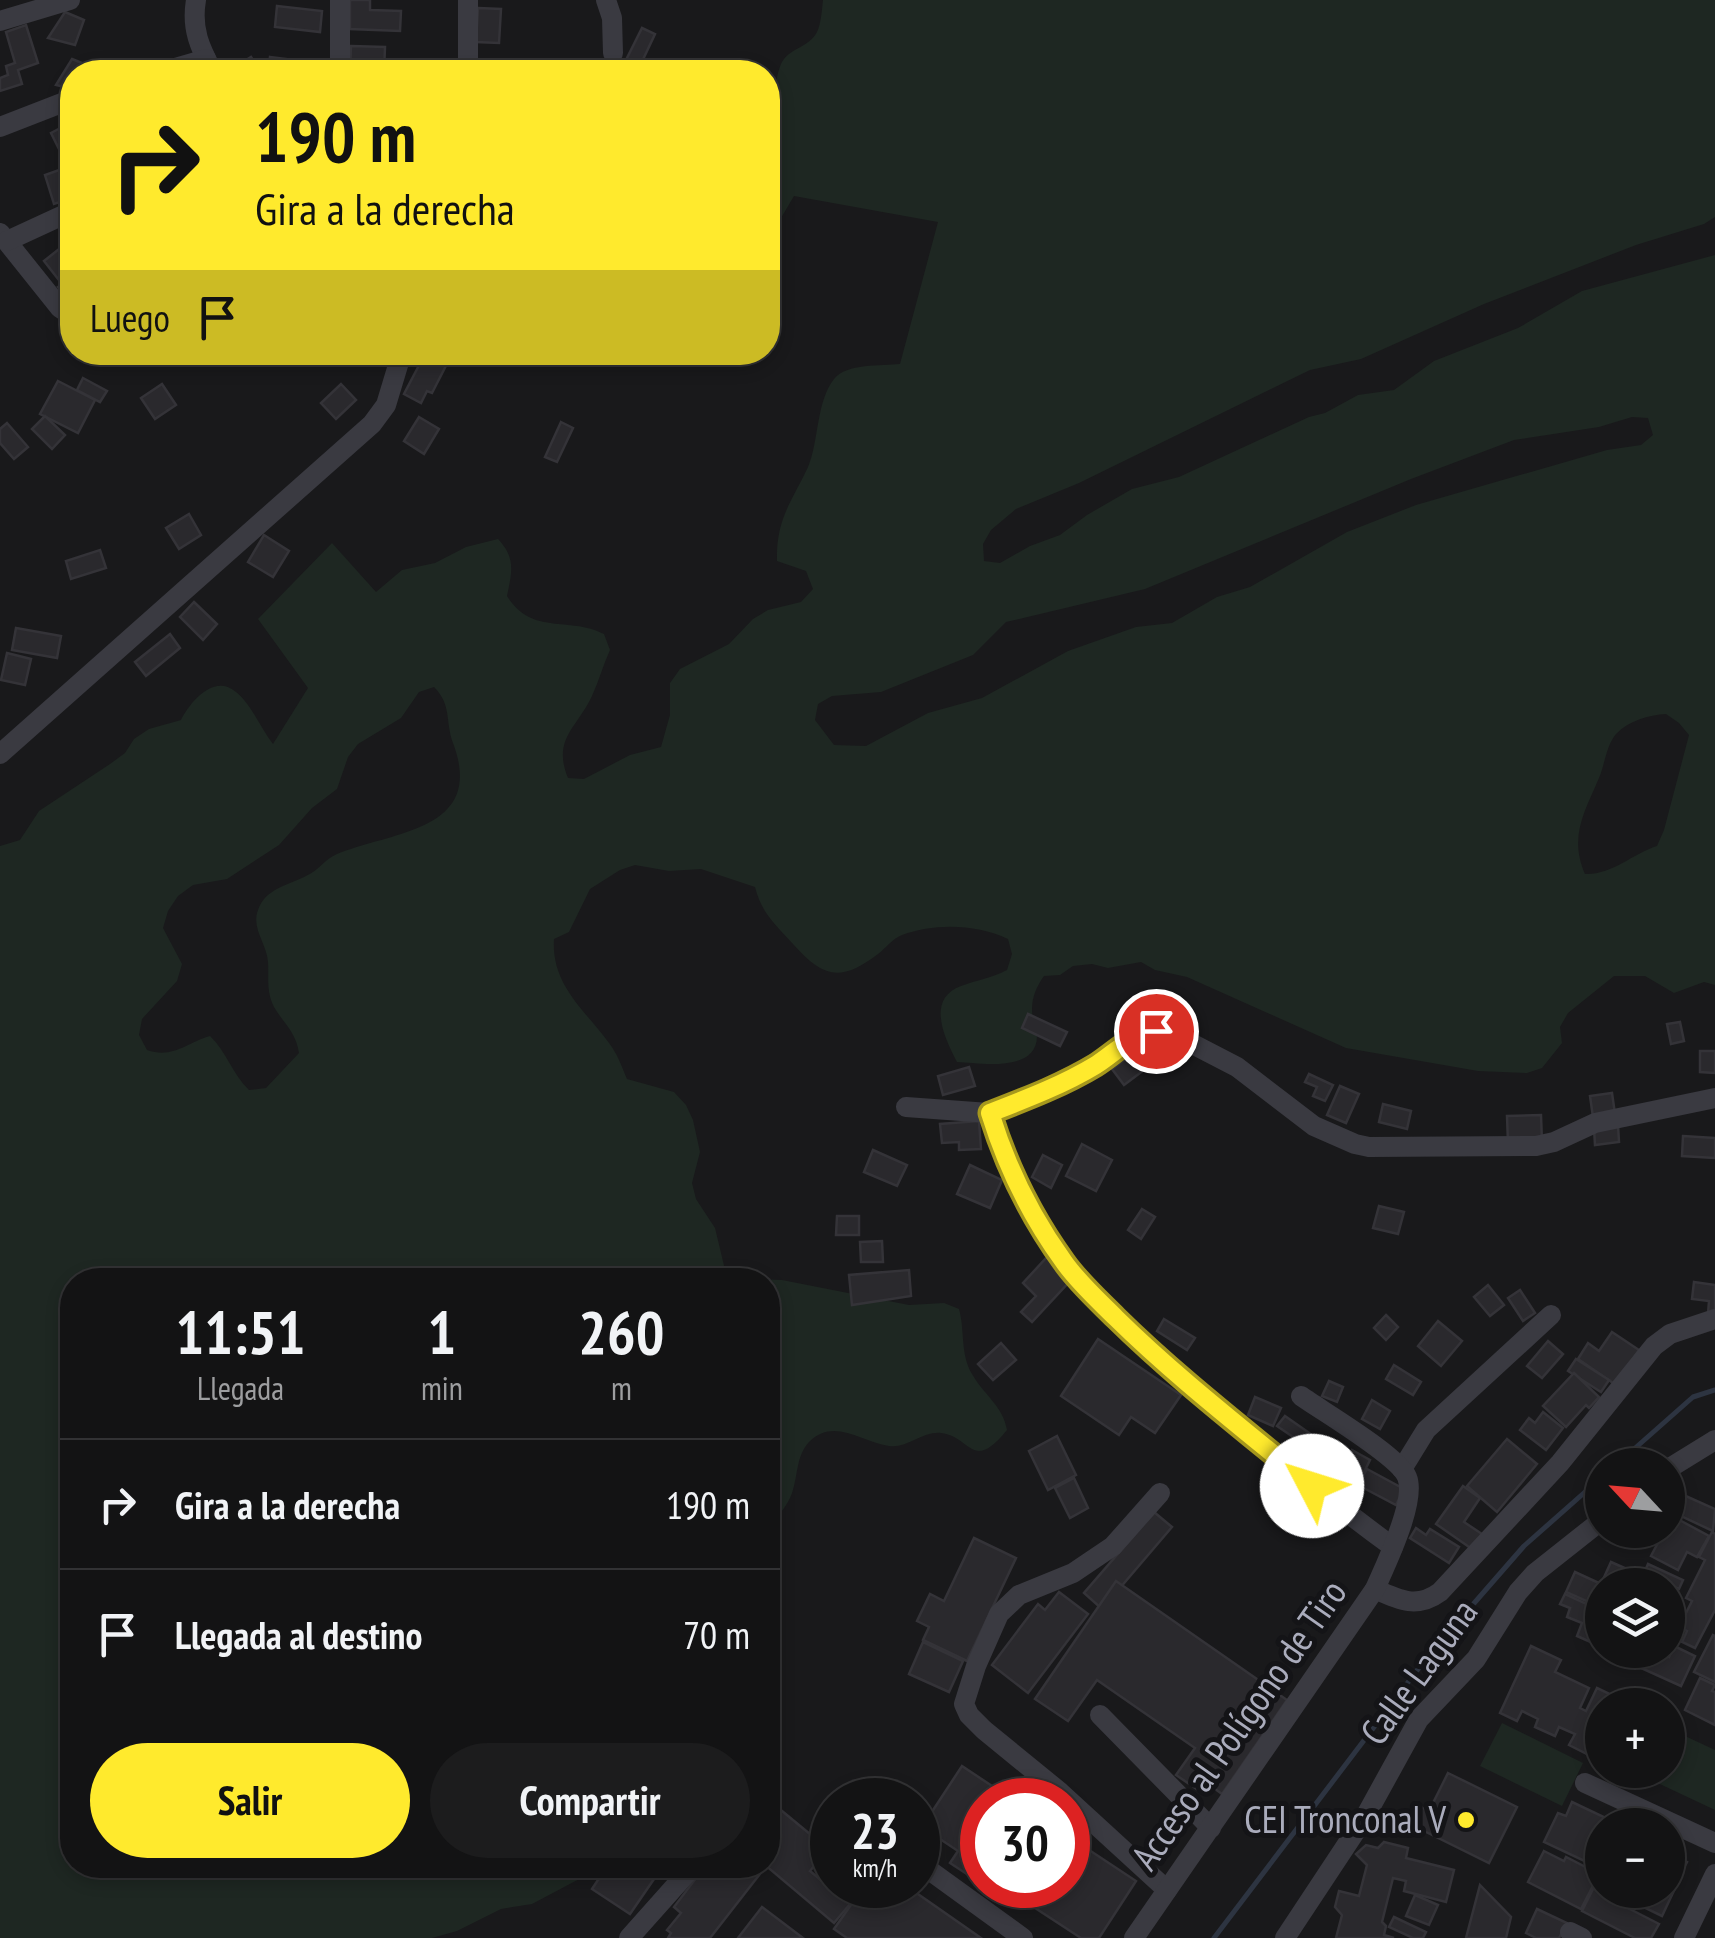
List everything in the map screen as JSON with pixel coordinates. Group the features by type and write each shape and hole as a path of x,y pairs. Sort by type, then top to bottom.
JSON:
{"street":[{"path":"0,21 70,0"},
{"path":"196,0 196,41 207,60"},
{"path":"340,0 340,60"},
{"path":"468,0 468,60"},
{"path":"606,0 612,18 613,53"},
{"path":"0,127 60,104"},
{"path":"60,216 3,237 60,308"},
{"path":"0,754 372,424 386,405 398,365"},
{"path":"906,1107 990,1113 1045,1091 1096,1065 1134,1037 1156,1031 1180,1038 1237,1068 1328,1133 1369,1146 1536,1146 1595,1124 1715,1098"},
{"path":"990,1113 1008,1167 1028,1208 1065,1264 1088,1289 1146,1347 1312,1486 1393,1548"},
{"path":"1300,1396 1402,1470 1426,1430 1551,1315"},
{"path":"1375,1589 1412,1603 1428,1600 1440,1592 1560,1462 1654,1346 1670,1334 1715,1319"},
{"path":"1685,1459 1715,1440"},
{"name":"Acceso al Polígono de Tiro","path":"1134,1938 1375,1589 1393,1548 1408,1491 1408,1480 1402,1470"},
{"path":"1160,1493 1113,1546 1073,1572 1018,1596 999,1614 964,1704 969,1716 984,1730 1060,1792 1167,1890"},
{"name":"Calle Laguna","path":"1285,1938 1365,1817 1419,1719 1476,1659 1518,1592 1535,1573 1585,1533"},
{"path":"1100,1715 1211,1828"},
{"path":"1599,1788 1715,1843"},
{"path":"1684,1938 1715,1874"},
{"path":"628,1938 682,1878"},
{"path":"940,1878 1023,1938"}],"shaded area":[{"path":"823,0 1715,0 1715,217 1484,304 1361,359 1310,370 1079,483 1016,509 991,530 983,544 984,561 1000,563 1060,535 1132,489 1179,477 1358,395 1394,390 1434,361 1518,328 1582,291 1715,255 1715,985 1704,982 1674,993 1645,976 1614,976 1568,1013 1560,1027 1562,1043 1542,1068 1527,1073 1478,1071 1346,1048 1187,977 1155,970 1141,962 1108,968 1092,964 1044,976 1034,997 1032,1014 1037,1036 1035,1048 1028,1056 1006,1063 957,1062 941,1020 944,1000 961,986 1007,970 1012,954 1008,939 969,928 928,928 898,937 852,970 832,972 803,955 780,930 765,912 755,887 701,869 669,871 635,865 620,870 590,889 569,932 554,939 558,970 571,996 612,1047 627,1079 674,1092 686,1105 700,1152 692,1183 696,1199 715,1228 725,1268 60,1268 60,1878 581,1878 532,1904 501,1909 457,1931 432,1938 0,1938 0,846 20,840 39,811 125,753 134,739 149,729 181,720 190,705 211,688 228,687 236,692 273,744 308,688 258,619 332,543 376,592 402,570 435,563 466,547 498,539 510,559 507,596 517,608 539,621 604,634 610,650 592,696 565,743 568,778 584,779 630,755 661,747 670,715 670,683 680,669 729,644 753,619 768,610 801,602 813,589 806,571 777,561 777,546 786,512 812,457 824,399 834,379 847,370 900,364 938,222 794,196 780,220 780,67 788,54 809,42 819,25","holes":["1632,417 1648,418 1653,435 1641,445 1607,450 1416,505 1347,532 1250,587 1217,597 1172,623 1136,627 1068,651 982,698 928,713 866,746 834,745 815,720 818,704 832,696 881,692 973,655 1006,622 1145,589 1514,440 1599,427","434,687 446,707 460,772 457,794 446,811 407,832 333,856 310,874 272,892 258,910 256,924 267,955 270,995 299,1053 266,1088 249,1090 210,1036 164,1053 147,1050 139,1035 142,1019 177,981 182,964 163,928 178,896 193,885 227,879 279,845 312,808 337,789 348,757 358,744 401,718 419,692","1666,714 1689,735 1657,846 1604,871 1585,874 1578,848 1580,825 1610,744 1626,726"]},
{"path":"780,1280 909,1305 944,1303 959,1309 968,1366 1002,1414 1007,1430 995,1443 979,1451 941,1433 895,1446 838,1431 818,1435 802,1453 790,1498 780,1514"},
{"path":"1502,1723 1583,1763 1562,1806 1480,1766"},
{"path":"1685,1736 1715,1750 1715,1810 1668,1788 1685,1788"}],"building":[{"path":"350,0 370,0 370,10 401,11 400,31 350,29"},
{"path":"277,6 322,11 320,32 275,27"},
{"path":"478,8 501,9 499,43 476,42"},
{"path":"65,12 84,20 75,45 48,38"},
{"path":"26,25 38,63 18,70 22,84 0,91 0,78 8,75 6,66 15,63 6,32"},
{"path":"642,28 655,34 643,60 626,60"},
{"path":"351,46 385,47 384,60 350,60"},
{"path":"60,128 60,151 51,133"},
{"path":"60,170 60,202 54,204 45,175"},
{"path":"60,248 60,281 44,261"},
{"path":"419,365 446,365 432,393 427,391 421,403 404,394"},
{"path":"83,378 107,391 100,402 77,390"},
{"path":"58,381 95,400 78,433 40,414"},
{"path":"162,384 176,405 155,419 141,398"},
{"path":"341,384 356,400 336,419 321,403"},
{"path":"45,416 65,435 52,449 32,429"},
{"path":"419,417 439,429 424,454 404,441"},
{"path":"561,422 573,428 557,462 545,457"},
{"path":"7,423 28,447 14,459 0,443 0,429"},
{"path":"189,514 201,535 179,549 166,528"},
{"path":"264,535 289,551 273,577 248,562"},
{"path":"100,550 106,568 71,579 66,561"},
{"path":"194,602 217,624 203,640 180,617"},
{"path":"16,628 61,636 57,658 12,650"},
{"path":"170,634 180,648 146,676 135,662"},
{"path":"7,653 31,659 25,685 1,680"},
{"path":"1028,1014 1067,1032 1060,1046 1022,1028"},
{"path":"1680,1022 1684,1041 1671,1044 1667,1024"},
{"path":"1700,1051 1715,1051 1715,1073 1700,1072"},
{"path":"1145,1054 1152,1064 1124,1085 1112,1069 1127,1058 1132,1063"},
{"path":"969,1067 975,1086 943,1095 938,1076"},
{"path":"1309,1074 1333,1085 1325,1101 1313,1096 1317,1087 1305,1082"},
{"path":"1340,1086 1359,1094 1346,1123 1327,1115"},
{"path":"1612,1093 1615,1114 1593,1117 1590,1096"},
{"path":"1383,1104 1411,1111 1407,1129 1379,1122"},
{"path":"1541,1115 1542,1142 1508,1143 1507,1116"},
{"path":"979,1121 981,1149 959,1150 959,1142 942,1143 940,1124"},
{"path":"1618,1125 1619,1142 1595,1145 1594,1128"},
{"path":"1683,1136 1715,1138 1715,1158 1682,1156"},
{"path":"1082,1144 1112,1160 1096,1191 1066,1176"},
{"path":"873,1150 907,1165 897,1186 864,1172"},
{"path":"1043,1155 1062,1165 1051,1188 1032,1177"},
{"path":"970,1165 1002,1180 990,1208 957,1194"},
{"path":"1379,1206 1404,1212 1398,1234 1373,1228"},
{"path":"1142,1209 1155,1217 1141,1239 1128,1230"},
{"path":"837,1216 859,1216 859,1235 836,1235"},
{"path":"882,1241 883,1262 861,1262 860,1242"},
{"path":"1047,1257 1071,1280 1032,1322 1021,1312 1036,1296 1023,1283"},
{"path":"909,1270 911,1296 852,1305 849,1275"},
{"path":"1694,1282 1715,1285 1715,1314 1708,1314 1709,1301 1692,1299"},
{"path":"1488,1285 1504,1305 1490,1316 1474,1297"},
{"path":"1520,1290 1535,1313 1523,1321 1508,1298"},
{"path":"1386,1315 1398,1327 1386,1340 1374,1328"},
{"path":"1164,1319 1195,1338 1187,1350 1157,1331"},
{"path":"1438,1321 1462,1341 1441,1366 1418,1346"},
{"path":"1612,1332 1639,1350 1616,1385 1578,1359 1588,1343 1599,1351"},
{"path":"1098,1339 1181,1395 1155,1433 1131,1417 1119,1435 1061,1396"},
{"path":"1548,1341 1563,1354 1542,1378 1527,1366"},
{"path":"1001,1343 1016,1360 993,1380 978,1364"},
{"path":"1576,1359 1609,1380 1601,1392 1568,1371"},
{"path":"1394,1365 1421,1382 1413,1395 1386,1379"},
{"path":"1574,1373 1599,1397 1566,1427 1543,1406"},
{"path":"1329,1381 1343,1387 1337,1402 1322,1396"},
{"path":"1255,1397 1281,1408 1273,1426 1248,1415"},
{"path":"1372,1400 1390,1411 1380,1429 1362,1419"},
{"path":"1543,1412 1563,1428 1546,1450 1520,1430 1529,1418 1535,1423"},
{"path":"1285,1416 1325,1444 1318,1454 1277,1426"},
{"path":"1057,1436 1076,1475 1048,1490 1029,1451"},
{"path":"1507,1439 1537,1464 1497,1512 1467,1486"},
{"path":"1352,1450 1370,1460 1364,1472 1345,1462"},
{"path":"1326,1460 1342,1470 1331,1488 1315,1478"},
{"path":"1346,1469 1361,1481 1349,1497 1334,1485"},
{"path":"1367,1469 1404,1489 1396,1505 1358,1485"},
{"path":"1074,1478 1088,1508 1070,1518 1055,1488"},
{"path":"1463,1486 1480,1498 1464,1522 1482,1534 1472,1549 1436,1524"},
{"path":"1685,1496 1715,1509 1713,1531 1685,1518"},
{"path":"1154,1512 1172,1527 1102,1609 1084,1593"},
{"path":"1685,1523 1709,1536 1697,1557 1687,1552 1679,1568 1651,1556 1655,1548 1685,1548"},
{"path":"1416,1528 1426,1535 1430,1529 1459,1547 1449,1563 1410,1538"},
{"path":"1712,1532 1715,1610 1695,1648 1685,1643 1685,1615 1692,1601 1686,1598 1705,1560 1699,1557"},
{"path":"974,1538 1016,1558 967,1661 923,1640 929,1627 917,1621 930,1594 944,1601"},
{"path":"1575,1572 1585,1577 1585,1600 1566,1592"},
{"path":"1116,1581 1287,1700 1222,1794 1207,1783 1201,1792 1176,1775 1195,1748 1097,1680 1068,1721 1035,1699"},
{"path":"1059,1592 1088,1614 1028,1693 992,1665 1038,1604 1045,1610"},
{"path":"1565,1594 1585,1603 1585,1640 1577,1636 1582,1623 1567,1617 1570,1608 1560,1604"},
{"path":"1715,1636 1715,1682 1694,1672"},
{"path":"923,1642 963,1661 949,1692 909,1674"},
{"path":"1531,1646 1561,1660 1555,1672 1589,1688 1585,1688 1580,1708 1585,1710 1585,1753 1569,1745 1575,1734 1559,1727 1555,1736 1535,1727 1538,1719 1522,1711 1517,1721 1500,1713"},
{"path":"1685,1651 1695,1656 1681,1686 1641,1668 1685,1668"},
{"path":"1700,1678 1715,1685 1715,1725 1685,1710"},
{"path":"962,1766 980,1778 960,1778 960,1870 950,1863 958,1851 940,1839 940,1800"},
{"path":"1448,1773 1517,1807 1489,1863 1410,1824 1419,1806 1429,1811"},
{"path":"1572,1802 1585,1808 1585,1861 1544,1842 1558,1813 1566,1816"},
{"path":"780,1809 810,1834 810,1903 780,1878"},
{"path":"1384,1842 1408,1848 1406,1858 1454,1870 1446,1902 1404,1891 1406,1881 1393,1878 1382,1922 1386,1926 1384,1935 1394,1938 1336,1938 1342,1915 1335,1907 1339,1891 1359,1896 1367,1865 1356,1854 1366,1845 1378,1848"},
{"path":"1090,1851 1136,1881 1099,1938 1081,1938 1035,1908 1090,1908"},
{"path":"1544,1851 1564,1861 1566,1857 1585,1867 1585,1901 1581,1909 1528,1882"},
{"path":"599,1878 654,1879 630,1914 592,1889"},
{"path":"696,1878 757,1878 710,1938 668,1938 671,1933 667,1930 681,1913 674,1907"},
{"path":"1480,1885 1511,1917 1506,1938 1466,1938"},
{"path":"1415,1895 1438,1905 1429,1925 1406,1916"},
{"path":"1585,1905 1628,1908 1659,1924 1651,1938 1635,1938 1582,1911"},
{"path":"762,1907 803,1938 738,1938"},
{"path":"816,1908 847,1908 834,1923"},
{"path":"849,1908 938,1908 981,1938 847,1938 834,1929"},
{"path":"1645,1908 1666,1908 1662,1916"},
{"path":"1537,1909 1567,1923 1559,1938 1536,1938 1526,1933"},
{"path":"1394,1917 1426,1932 1423,1938 1413,1938 1389,1927"}],"waterway":[{"path":"1635,1448 1693,1397 1715,1390"},
{"path":"1214,1938 1428,1656 1524,1546 1585,1492"}],"place":[{"name":"CEI Tronconal V","path":"1466,1820"}],"route":[{"path":"1156,1031 1134,1037 1096,1065 1045,1091 990,1113 1002,1154 1028,1208 1065,1264 1100,1302 1146,1347 1312,1486"}]}
